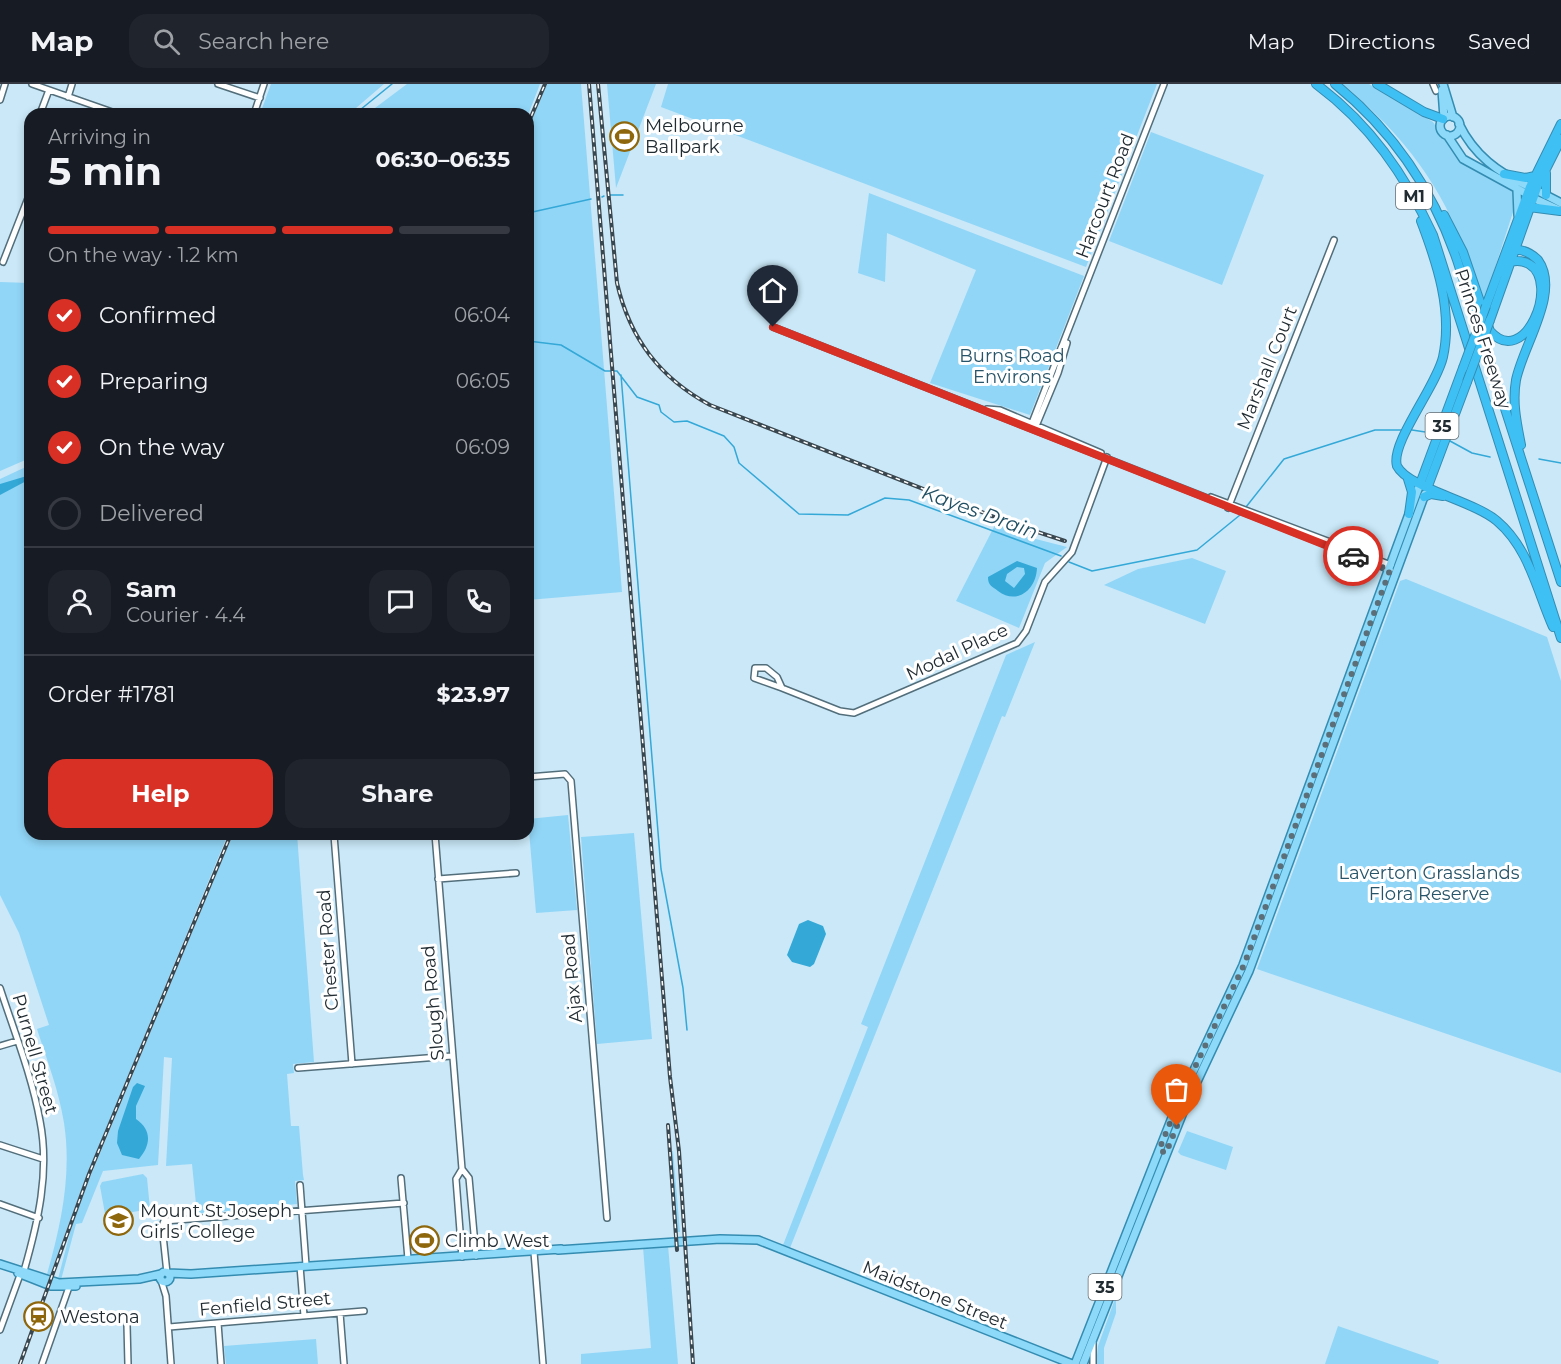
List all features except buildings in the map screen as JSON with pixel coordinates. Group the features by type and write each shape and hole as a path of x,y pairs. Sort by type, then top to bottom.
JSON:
{"highway":[{"name":"Princes Freeway","path":"1316,84 1364,126 1401,173 1433,236 1561,640"},
{"name":"Princes Freeway","path":"1335,84 1371,117 1399,149 1432,200 1452,247 1561,582"},
{"path":"1377,84 1424,112 1443,118"},
{"path":"1531,192 1535,176 1561,124"},
{"path":"1531,192 1561,139"},
{"path":"1399,149 1430,193 1455,236 1490,331 1496,337 1509,341 1520,339 1530,332 1545,292 1542,277 1535,268 1521,262 1511,262"},
{"path":"1546,195 1547,165"},
{"path":"1401,173 1429,245 1443,295 1446,326 1443,357 1436,379 1396,453 1397,466 1408,479 1412,492 1409,514"},
{"path":"1504,174 1526,178 1535,176"},
{"name":"35","path":"1424,485 1490,320 1515,250 1521,220 1529,207 1531,192"},
{"name":"35","path":"1424,485 1463,368 1531,192"},
{"path":"1529,207 1561,211"},
{"path":"1521,220 1529,253 1546,270 1551,293 1520,364 1515,384 1515,411 1522,452 1561,582"},
{"path":"1501,267 1515,250 1529,253"},
{"path":"1408,479 1485,512 1511,535 1529,566 1561,640"},
{"path":"1424,497 1431,494 1456,498"}],"main road":[{"path":"1442,84 1443,118 1440,128 1463,159 1517,190 1546,195 1561,203"},
{"path":"1442,84 1453,117 1478,154 1561,211"},
{"path":"1443,118 1453,117"},
{"path":"1447,135 1456,133 1459,124"},
{"path":"1517,190 1520,196 1521,220"},
{"name":"35","path":"1393,568 1424,497 1424,485"},
{"name":"35","path":"1073,1364 1127,1242 1163,1152 1182,1094 1250,958 1354,679 1393,568 1409,514 1424,485"},
{"name":"Maidstone Street","path":"0,1265 51,1286 70,1286 303,1266 732,1239 751,1241 787,1252 1061,1362 1073,1364"},
{"name":"35","path":"1083,1364 1127,1242"},
{"path":"1061,1362 1079,1352"}],"street":[{"path":"0,100 5,84"},
{"path":"32,84 100,108"},
{"path":"68,97 72,84"},
{"path":"218,84 260,98"},
{"path":"256,108 264,84"},
{"name":"Harcourt Road","path":"1034,426 1164,84"},
{"path":"1433,84 1436,91"},
{"path":"42,108 49,90"},
{"path":"3,262 24,208"},
{"name":"Marshall Court","path":"1229,506 1334,240"},
{"path":"773,327 1034,426 1229,506 1393,568"},
{"name":"Modal Place","path":"782,688 777,677 765,668 755,668 752,682 782,688 840,711 854,713 1017,643 1026,631 1045,582 1072,552 1107,457"},
{"name":"Ajax Road","path":"534,777 565,774 571,781 607,1218"},
{"name":"Chester Road","path":"334,840 352,1064"},
{"name":"Slough Road","path":"435,840 462,1169 469,1178 476,1256"},
{"path":"438,879 516,873"},
{"name":"Purnell Street","path":"0,988 40,1121 43,1159 39,1218 22,1273 1,1327"},
{"path":"0,1046 17,1041"},
{"path":"298,1068 452,1056"},
{"path":"0,1144 43,1159"},
{"name":"Slough Road","path":"462,1169 456,1179 462,1257"},
{"path":"401,1178 408,1259"},
{"path":"300,1185 304,1316"},
{"path":"171,1364 162,1222 404,1203"},
{"path":"0,1204 39,1218"},
{"path":"534,1252 543,1364"},
{"path":"42,1364 70,1286"},
{"name":"Fenfield Street","path":"169,1327 364,1311"},
{"path":"340,1313 344,1364"},
{"path":"218,1323 221,1364"},
{"path":"127,1325 128,1364"},
{"path":"1093,1364 1094,1335"}],"green space":[{"path":"271,84 384,84 356,108 262,108"},
{"path":"407,84 540,84 531,108 375,108"},
{"path":"547,84 581,84 622,592 534,599 534,115"},
{"name":"Melbourne Ballpark","path":"607,84 656,84 616,188"},
{"path":"668,84 1157,84 1086,267 661,107"},
{"path":"1343,84 1369,84 1433,122 1457,158 1515,192 1514,209 1483,305 1460,238 1432,182 1394,133"},
{"path":"1151,132 1264,175 1222,285 1109,241"},
{"name":"Burns Road Environs","path":"869,193 1084,276 1030,415 930,383 976,270 887,233 885,282 858,273"},
{"path":"0,282 24,283 24,461 0,471"},
{"path":"24,468 24,840 226,840 83,1185 50,1275 47,1274 61,1218 66,1180 64,1123 56,1087 37,1029 49,1025 19,933 0,895 0,479"},
{"path":"996,523 1028,537 1067,547 1045,563 1019,628 956,601"},
{"path":"1192,558 1226,571 1205,624 1104,585 1138,569"},
{"name":"Laverton Grasslands Flora Reserve","path":"1406,579 1547,637 1561,681 1561,1073 1257,969 1400,581"},
{"path":"1035,642 1005,717 1002,716 790,1248 783,1245 868,1027 861,1024 1006,655"},
{"path":"568,815 577,910 536,913 530,840 534,840 534,818"},
{"path":"634,833 652,1039 597,1044 581,837"},
{"path":"230,840 297,840 314,1062 293,1064 294,1073 287,1074 291,1126 299,1126 304,1180 295,1181 297,1204 197,1214 192,1164 166,1166 172,1058 164,1057 158,1165 103,1171 82,1223 76,1224 61,1280 58,1279 72,1225"},
{"path":"1187,1131 1233,1147 1226,1170 1178,1152"},
{"path":"673,1151 680,1232 676,1232 670,1152"},
{"path":"143,1174 147,1178 150,1209 110,1216 105,1214 100,1186 102,1182"},
{"path":"668,1245 678,1364 581,1364 581,1354 651,1348 643,1247"},
{"path":"1125,1271 1116,1299 1116,1313 1104,1348 1104,1364 1096,1364 1098,1346"},
{"path":"1338,1326 1439,1361 1438,1364 1325,1364"},
{"path":"316,1339 318,1364 226,1364 224,1346"}],"shaded area":[{"path":"24,477 24,482 0,495 0,484"},
{"path":"1017,561 1037,568 1036,576 1029,589 1018,596 1012,597 998,591 990,584 988,577","holes":["1017,567 1024,568 1025,574 1014,588 1005,581 1007,574"]},
{"path":"808,920 823,926 826,934 814,964 810,967 792,962 787,955 799,924"},
{"path":"137,1083 145,1086 136,1106 136,1119 145,1128 148,1138 146,1148 139,1159 122,1155 117,1143 118,1131 133,1087"}],"waterway":[{"path":"362,108 392,84"},
{"path":"610,195 623,195"},
{"path":"534,212 591,199"},
{"name":"Kayes Drain","path":"534,342 561,345 605,371 617,371 637,397 659,405 661,412 674,422 687,421 724,436 734,447 739,463 799,514 848,515 885,498 909,500 1061,556"},
{"path":"621,375 661,869 683,988 687,1030"},
{"name":"Kayes Drain","path":"1246,507 1284,459 1375,430 1402,430"},
{"name":"Kayes Drain","path":"1412,430 1432,433"},
{"name":"Kayes Drain","path":"1450,441 1472,453 1490,457"},
{"name":"Kayes Drain","path":"1539,459 1561,463"},
{"name":"Kayes Drain","path":"1069,562 1092,571 1197,550 1240,515"}],"railway":[{"path":"534,110 545,84"},
{"path":"589,84 670,1077 679,1151 693,1364"},
{"path":"598,84 617,283 630,322 639,339 662,369 676,382 710,405 1007,522 1065,541"},
{"path":"20,1364 89,1174 228,840"},
{"path":"668,1125 677,1250"}],"way so far":[{"path":"1177,1126 1166,1153 1159,1150 1182,1094 1244,965 1390,570 1353,556"}],"place":[{"name":"Melbourne Ballpark","path":"624,136"},
{"name":"Mount St Joseph Girls' College","path":"119,1221"},
{"name":"Climb West","path":"424,1241"},
{"name":"Westona","path":"39,1317"}],"route":[{"path":"773,327 984,408 1088,452 1107,457 1198,493 1216,503 1353,556"}]}
